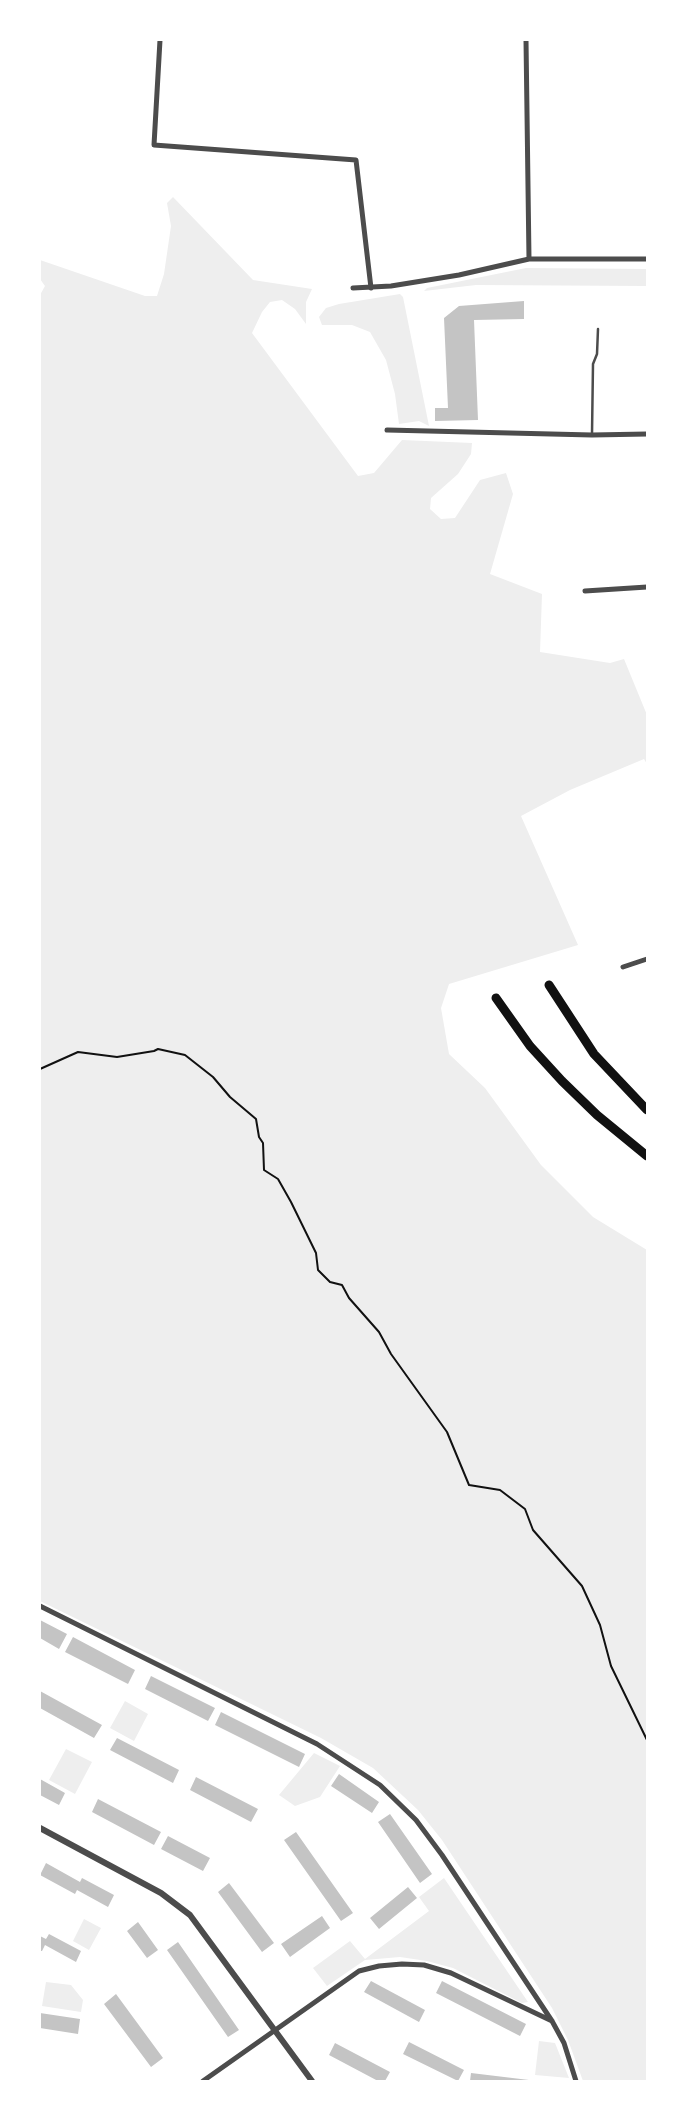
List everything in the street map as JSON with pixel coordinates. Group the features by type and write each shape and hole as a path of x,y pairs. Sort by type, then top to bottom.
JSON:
{"highway":[{"path":"549,986 594,1054 647,1110"},
{"path":"496,998 530,1046 562,1081 597,1115 647,1156"}],"street":[{"path":"160,40 154,145 356,160 371,288"},
{"path":"526,40 529,259"},
{"path":"353,288 371,288 459,275 529,259 647,259"},
{"path":"387,430 592,435 647,434"},
{"path":"586,592 647,587"},
{"path":"623,967 647,959"},
{"path":"40,1606 317,1744 380,1784 416,1820 442,1855 552,2021 564,2043 576,2081"},
{"path":"40,1828 161,1893 190,1915 312,2081"},
{"path":"203,2081 359,1971 402,1964 424,1965 451,1973 552,2021"}],"lane":[{"path":"592,435 593,364 597,354 598,329"}],"path":[{"path":"40,1069 78,1052 117,1057 154,1052 158,1049 185,1055 213,1077 230,1097 256,1119 259,1137 263,1143 264,1170 278,1179 291,1202 316,1252 318,1270 330,1282 342,1285 349,1298 379,1332 391,1354 447,1432 469,1485 500,1490 525,1509 533,1530 582,1586 600,1626 611,1666 647,1740"}],"shaded area":[{"path":"173,197 253,280 312,289 306,302 306,324 295,309 282,300 270,302 262,312 252,333 358,476 374,473 402,440 472,443 471,454 458,474 431,498 430,509 441,519 455,518 480,480 506,473 513,494 490,574 542,594 540,652 610,663 624,659 647,715 647,764 644,759 570,790 521,816 578,945 449,984 441,1008 449,1054 485,1088 541,1165 593,1217 647,1250 647,2081 583,2081 568,2040 552,2008 442,1840 418,1810 373,1768 321,1738 40,1601 40,295 45,286 40,279 40,260 145,296 157,296 164,274 171,226 167,203"},
{"path":"526,268 647,269 647,286 476,285 424,291 427,288"},
{"path":"400,294 403,297 429,426 419,421 399,424 395,394 386,360 370,332 352,325 322,325 319,317 326,308 339,304"},
{"path":"125,1701 148,1714 134,1741 110,1728"},
{"path":"66,1749 92,1762 75,1794 49,1780"},
{"path":"314,1753 340,1766 320,1797 295,1806 279,1795"},
{"path":"444,1878 528,2002 522,2003 453,1968 427,1961 400,1957 365,1960 327,1986 313,1968 350,1941 365,1959 429,1911 419,1897"},
{"path":"84,1919 101,1928 89,1950 73,1941"},
{"path":"46,1982 71,1985 83,2000 81,2012 42,2006"},
{"path":"539,2041 555,2043 569,2078 535,2075"}],"building":[{"path":"524,301 524,319 474,320 478,420 435,421 435,408 448,408 444,318 459,306"},
{"path":"40,1620 67,1634 59,1649 40,1638"},
{"path":"73,1637 135,1670 128,1684 65,1652"},
{"path":"151,1676 215,1708 208,1721 145,1689"},
{"path":"40,1691 102,1725 94,1738 40,1708"},
{"path":"221,1712 305,1754 299,1767 215,1725"},
{"path":"117,1738 179,1770 173,1783 110,1750"},
{"path":"339,1774 379,1802 372,1813 331,1786"},
{"path":"196,1777 258,1809 251,1822 190,1790"},
{"path":"40,1779 65,1793 59,1805 40,1795"},
{"path":"98,1799 161,1832 154,1845 92,1812"},
{"path":"390,1814 432,1874 420,1883 378,1822"},
{"path":"296,1832 353,1913 341,1921 284,1840"},
{"path":"168,1836 210,1858 203,1871 161,1849"},
{"path":"46,1863 80,1882 82,1878 114,1895 108,1907 77,1890 75,1894 40,1875"},
{"path":"229,1883 274,1943 262,1952 218,1892"},
{"path":"408,1887 417,1898 379,1929 370,1918"},
{"path":"322,1916 330,1928 290,1957 281,1944"},
{"path":"138,1922 158,1950 147,1958 127,1931"},
{"path":"49,1934 81,1951 76,1962 45,1945 42,1951 40,1951 40,1936 46,1939"},
{"path":"178,1942 239,2030 228,2037 167,1950"},
{"path":"371,1981 425,2010 419,2022 364,1992"},
{"path":"442,1981 526,2024 520,2036 436,1993"},
{"path":"116,1994 163,2058 151,2067 104,2004"},
{"path":"40,2013 80,2019 78,2034 40,2028"},
{"path":"409,2042 464,2070 458,2081 403,2054"},
{"path":"335,2043 390,2072 385,2081 378,2081 329,2055"},
{"path":"471,2073 529,2080 529,2081 470,2081"}]}
